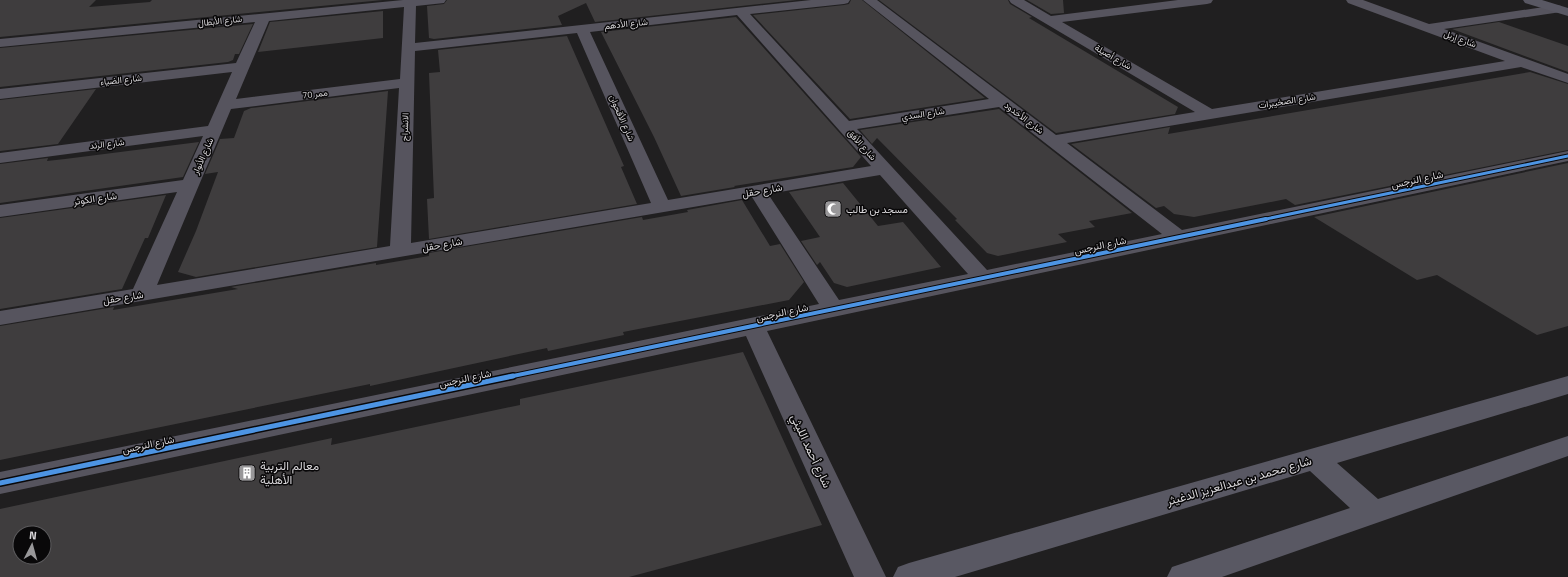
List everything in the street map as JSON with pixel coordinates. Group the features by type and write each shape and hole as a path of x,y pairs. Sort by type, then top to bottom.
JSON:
{"street":[{"name":"شارع الأبطال","path":"0,43 440,0"},
{"name":"شارع الأدهم","path":"408,48 844,0"},
{"name":"شارع الأخدود","path":"869,0 1179,237"},
{"name":"شارع أصيلة","path":"1015,0 1210,114"},
{"path":"1050,20 1207,0"},
{"name":"شارع إربل","path":"1352,0 1568,79"},
{"path":"1529,0 1562,7"},
{"path":"1428,28 1562,7 1568,1"},
{"name":"الانشراح","path":"400,251 410,3"},
{"name":"شارع الأفق","path":"740,12 983,278"},
{"name":"شارع الأنوار","path":"142,294 264,17"},
{"name":"شارع الأقحوان","path":"582,29 662,207"},
{"name":"شارع الصخيبرات","path":"1052,140 1522,62"},
{"name":"شارع الضياء","path":"0,94 242,67"},
{"name":"ممر 70","path":"224,105 406,83"},
{"name":"شارع السدي","path":"845,126 1002,102"},
{"name":"شارع الرئد","path":"0,158 214,130"},
{"name":"شارع النرجس","path":"0,483 1568,156"},
{"name":"شارع حقل","path":"0,318 885,170"},
{"name":"شارع الكوثر","path":"0,211 190,185"},
{"path":"757,191 833,309"},
{"name":"شارع أحمد الليثي","path":"753,326 870,577"},
{"name":"شارع محمد بن عبدالعزيز الدغيثر","path":"909,577 1568,385"},
{"path":"1183,577 1568,446"},
{"path":"1315,459 1373,512"}],"building":[{"path":"0,0 96,0 89,7 150,2 152,0 383,0 0,37"},
{"path":"447,0 797,0 595,22 586,3 558,16 562,25 434,39 429,38 427,6 444,4"},
{"path":"851,0 862,0 985,98 850,119 753,15 844,5 849,4"},
{"path":"879,0 1008,0 1010,4 1032,17 1029,18 1178,107 1175,114 1056,133"},
{"path":"1027,0 1063,0 1064,13 1051,14"},
{"path":"383,11 383,38 258,52 270,22"},
{"path":"736,17 861,157 853,167 681,196 654,137 601,32"},
{"path":"1499,22 1568,46 1568,72 1452,29"},
{"path":"253,24 239,54 235,54 233,60 228,62 0,87 0,48"},
{"path":"567,36 624,166 621,167 637,204 429,239 427,199 434,198 429,73 440,72 438,50"},
{"path":"1530,72 1568,84 1568,150 1295,205 1286,199 1194,217 1174,214 1164,206 1156,208 1071,144 1170,127 1168,134"},
{"path":"96,89 58,144 0,151 0,100"},
{"path":"388,91 377,247 196,277 178,272 196,231 218,172 205,174 220,139 234,138 244,111 251,108"},
{"path":"999,109 1132,213 1089,221 1095,227 1058,234 1067,242 998,256 987,253 955,220 957,219 877,138 872,144 860,130"},
{"path":"199,142 183,177 0,203 0,164 48,158 47,161"},
{"path":"1568,163 1568,326 1537,335 1437,275 1417,280 1314,217"},
{"path":"843,183 878,226 903,222 941,267 847,287 834,283 820,262 817,265 801,241 820,237 789,192"},
{"path":"166,195 148,238 145,238 122,289 0,309 0,218"},
{"path":"742,200 770,246 780,244 804,282 789,300 623,332 624,335 548,351 547,348 370,386 370,384 0,460 0,326 114,307 113,310 238,289 231,287 376,263 376,265 429,256 429,253 642,217 643,220"},
{"path":"743,352 822,525 629,577 0,577 0,509 332,438 331,445 520,405 520,399"}],"cycle path":[{"path":"0,483 1568,156"}],"place":[{"name":"مسجد بن طالب","path":"833,209"},
{"name":"معالم التربية الأهلية","path":"247,473"}]}
